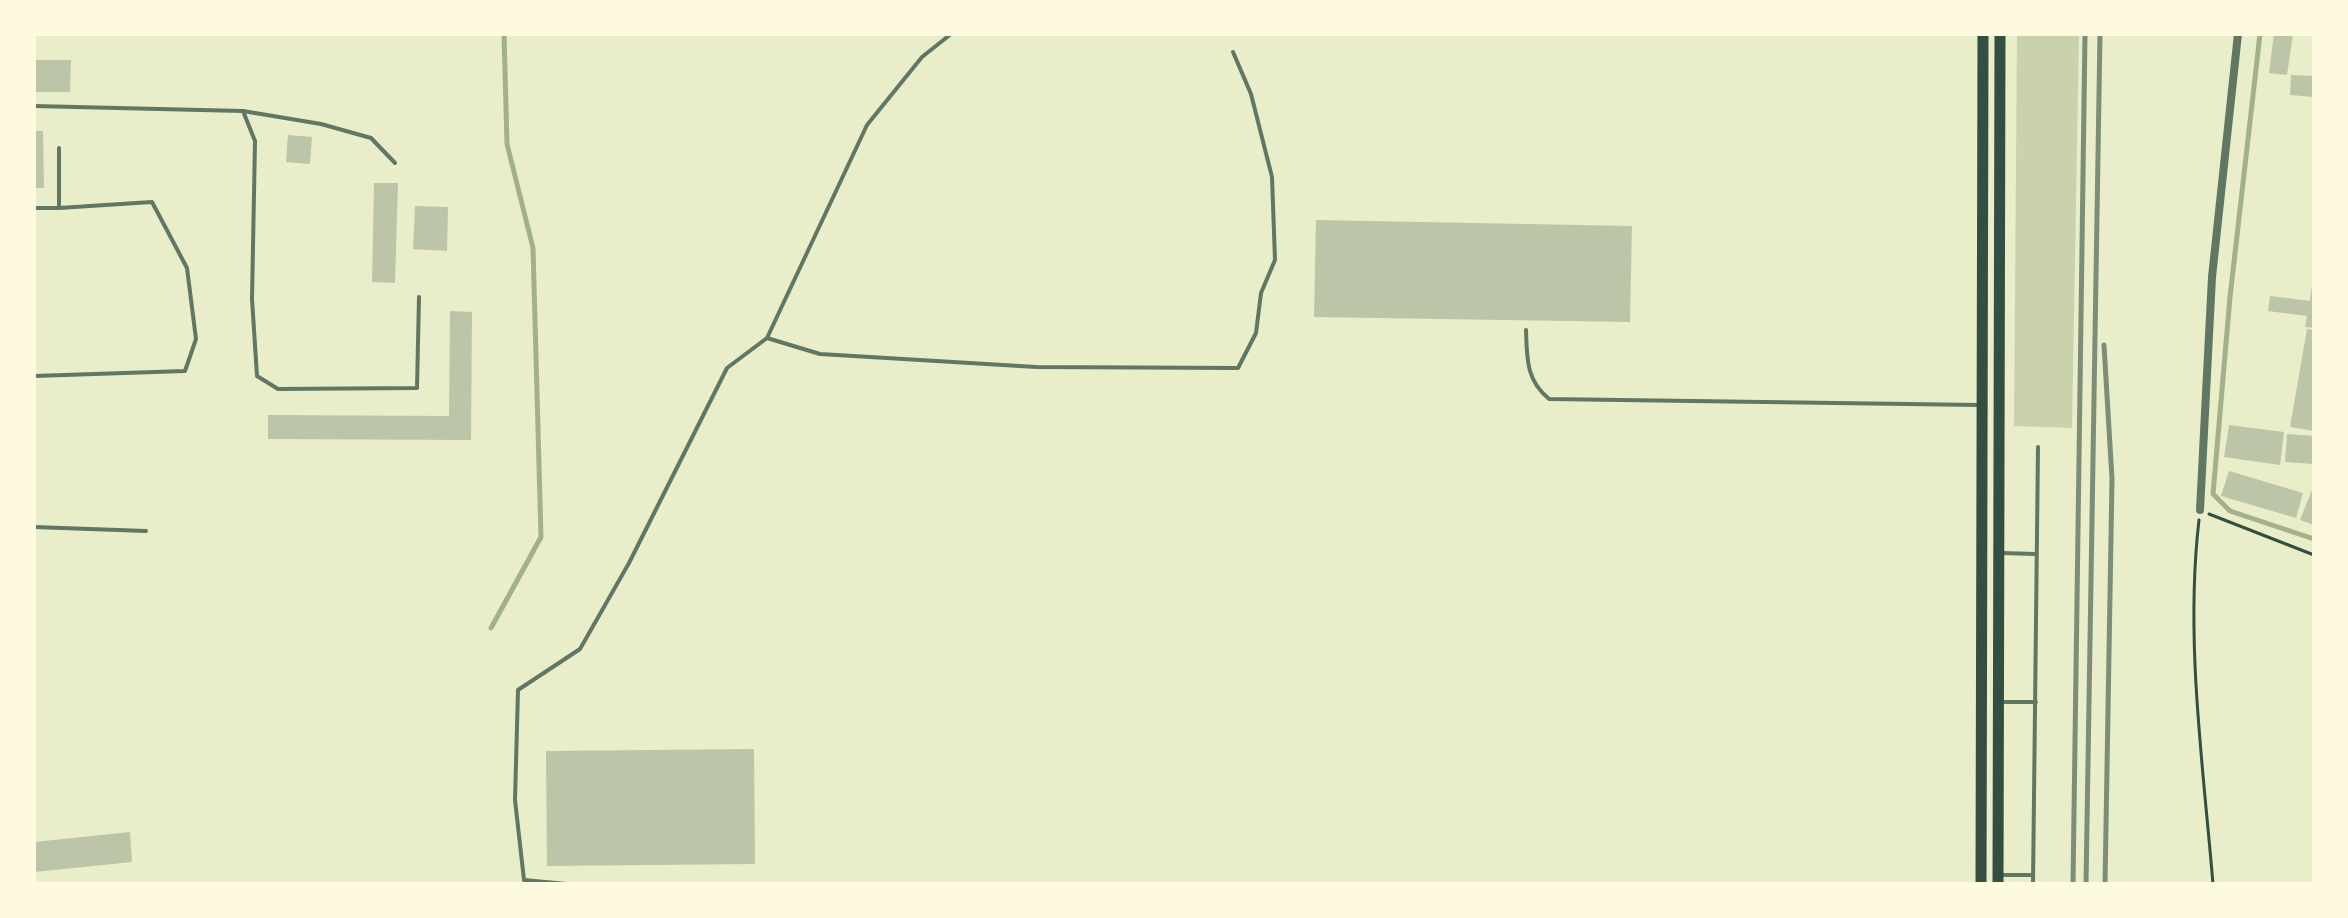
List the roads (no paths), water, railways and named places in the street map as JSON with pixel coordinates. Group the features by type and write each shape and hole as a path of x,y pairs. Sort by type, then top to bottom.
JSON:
{"main road":[{"path":"1981,884 1983,34"},
{"path":"1998,879 2000,34"}],"street":[{"path":"2200,510 2212,277 2238,34"}],"lane":[{"path":"567,884 524,880 515,800 518,690 580,649 629,563 727,368 767,338 867,125 922,57 951,34"},
{"path":"767,338 836,355 1036,367 1238,368 1256,333 1261,293 1275,260 1272,177 1251,94 1233,52"},
{"path":"34,106 243,111 321,124 371,138 395,163"},
{"path":"243,111 255,141 252,299 257,376 278,389 417,388 419,297"},
{"path":"59,148 59,208"},
{"path":"34,208 152,202 187,268 196,339 185,371 34,376"},
{"path":"1526,330 1528,372 1535,388 1549,399 1981,405"},
{"path":"2033,884 2038,447"},
{"path":"34,527 146,531"},
{"path":"1998,552 2037,554"},
{"path":"1998,702 2036,702"},
{"path":"1998,879 2033,875"}],"waterway":[{"path":"491,628 541,537 533,248 507,144 504,34"},
{"path":"2260,34 2230,297 2213,494 2230,511 2314,539"}],"railway":[{"path":"2073,884 2085,34"},
{"path":"2086,884 2100,34"},
{"path":"2104,345 2112,479 2105,884"}]}
